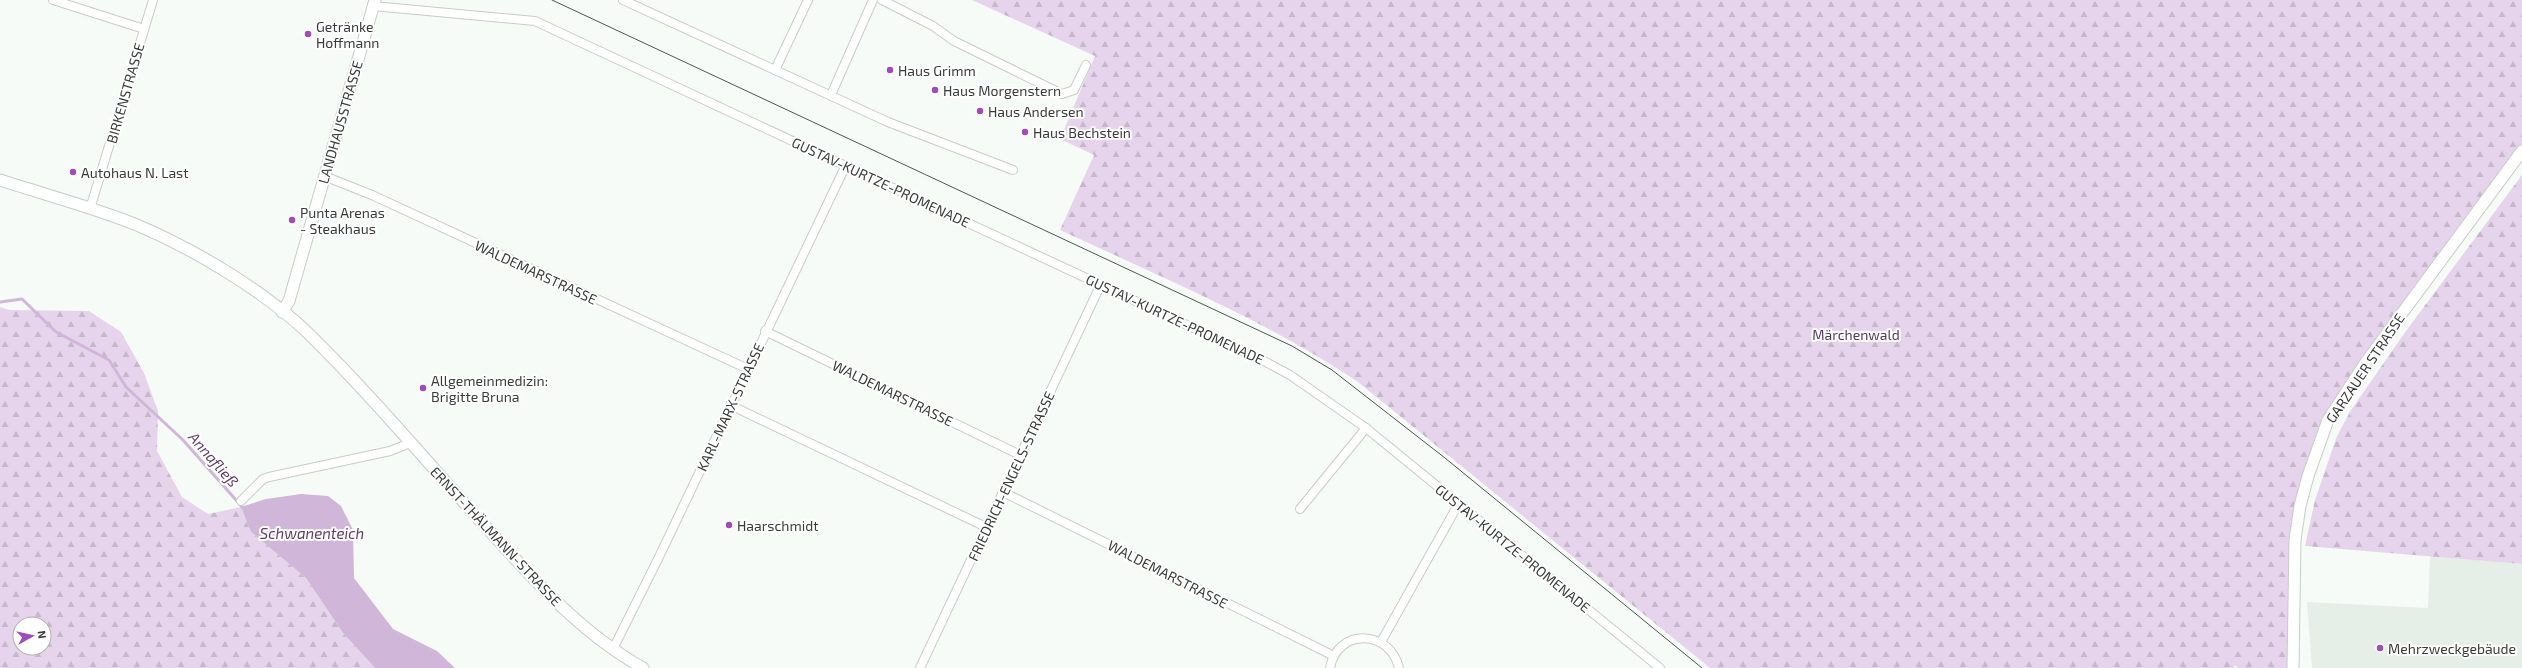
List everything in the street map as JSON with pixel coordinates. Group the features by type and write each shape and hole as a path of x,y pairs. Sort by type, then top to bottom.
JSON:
{"street":[{"path":"53,0 144,29"},
{"name":"BIRKENSTRASSE","path":"90,209 153,0"},
{"path":"623,0 888,122 1013,170"},
{"path":"775,70 808,0"},
{"path":"831,95 873,0"},
{"path":"882,0 933,26 954,42 1062,94 1074,90 1086,65"},
{"name":"GUSTAV-KURTZE-PROMENADE","path":"374,3 535,21 1101,284 1290,375 1366,428 1660,668"},
{"name":"LANDHAUSSTRASSE","path":"282,312 289,301 374,3"},
{"name":"GARZAUER STRASSE","path":"2294,668 2296,533 2308,476 2328,420 2370,357 2522,151"},
{"name":"KARL-MARX-STRASSE","path":"613,649 632,613 765,331 846,165"},
{"name":"WALDEMARSTRASSE","path":"324,176 372,195 748,369"},
{"name":"ERNST-THÄLMANN-STRASSE","path":"0,180 135,224 175,243 205,260 282,312 308,333 410,443 539,587 613,649 643,668"},
{"name":"FRIEDRICH-ENGELS-STRASSE","path":"920,668 1101,284"},
{"name":"WALDEMARSTRASSE","path":"765,331 1020,455"},
{"path":"730,405 986,527"},
{"path":"1300,509 1366,428"},
{"path":"241,501 269,477 390,451 410,443"},
{"name":"WALDEMARSTRASSE","path":"1003,492 1334,656"},
{"path":"1381,642 1459,503"},
{"path":"1330,668 1334,656 1340,648 1352,640 1366,638 1381,642 1395,656 1398,668"}],"shaded area":[{"path":"2430,556 2522,564 2522,668 2312,668 2307,602 2428,608"}],"green space":[{"name":"Märchenwald","path":"972,0 2522,0 2522,144 2488,187 2379,337 2319,426 2305,467 2294,520 2287,668 2238,668 2235,665 2233,668 1710,668 1358,382 1286,339 1212,300 1060,230 1094,155 1060,139 1095,56"},
{"path":"2522,175 2522,564 2305,546 2315,500 2337,436 2351,410 2406,331"},
{"path":"0,307 9,310 89,311 121,332 144,373 158,411 157,451 182,497 208,514 241,507 251,532 306,578 343,633 375,668 0,668"}],"water":[{"name":"Schwanenteich","path":"301,494 328,496 341,506 353,530 354,578 393,629 437,651 455,668 375,668 343,633 306,578 251,532 241,507 266,499"}],"waterway":[{"name":"Annafließ","path":"0,302 22,299 56,332 109,360 126,387 183,440 244,509"}],"tram line":[{"path":"552,0 1292,346 1332,370 1445,458 1702,668"}],"place":[{"name":"Getränke Hoffmann","path":"308,34"},
{"name":"Haus Grimm","path":"890,70"},
{"name":"Haus Morgenstern","path":"935,90"},
{"name":"Haus Andersen","path":"980,111"},
{"name":"Haus Bechstein","path":"1025,132"},
{"name":"Autohaus N. Last","path":"73,172"},
{"name":"Punta Arenas - Steakhaus","path":"292,220"},
{"name":"Allgemeinmedizin: Brigitte Bruna","path":"423,388"},
{"name":"Haarschmidt","path":"729,525"},
{"name":"Mehrzweckgebäude","path":"2380,648"}]}
